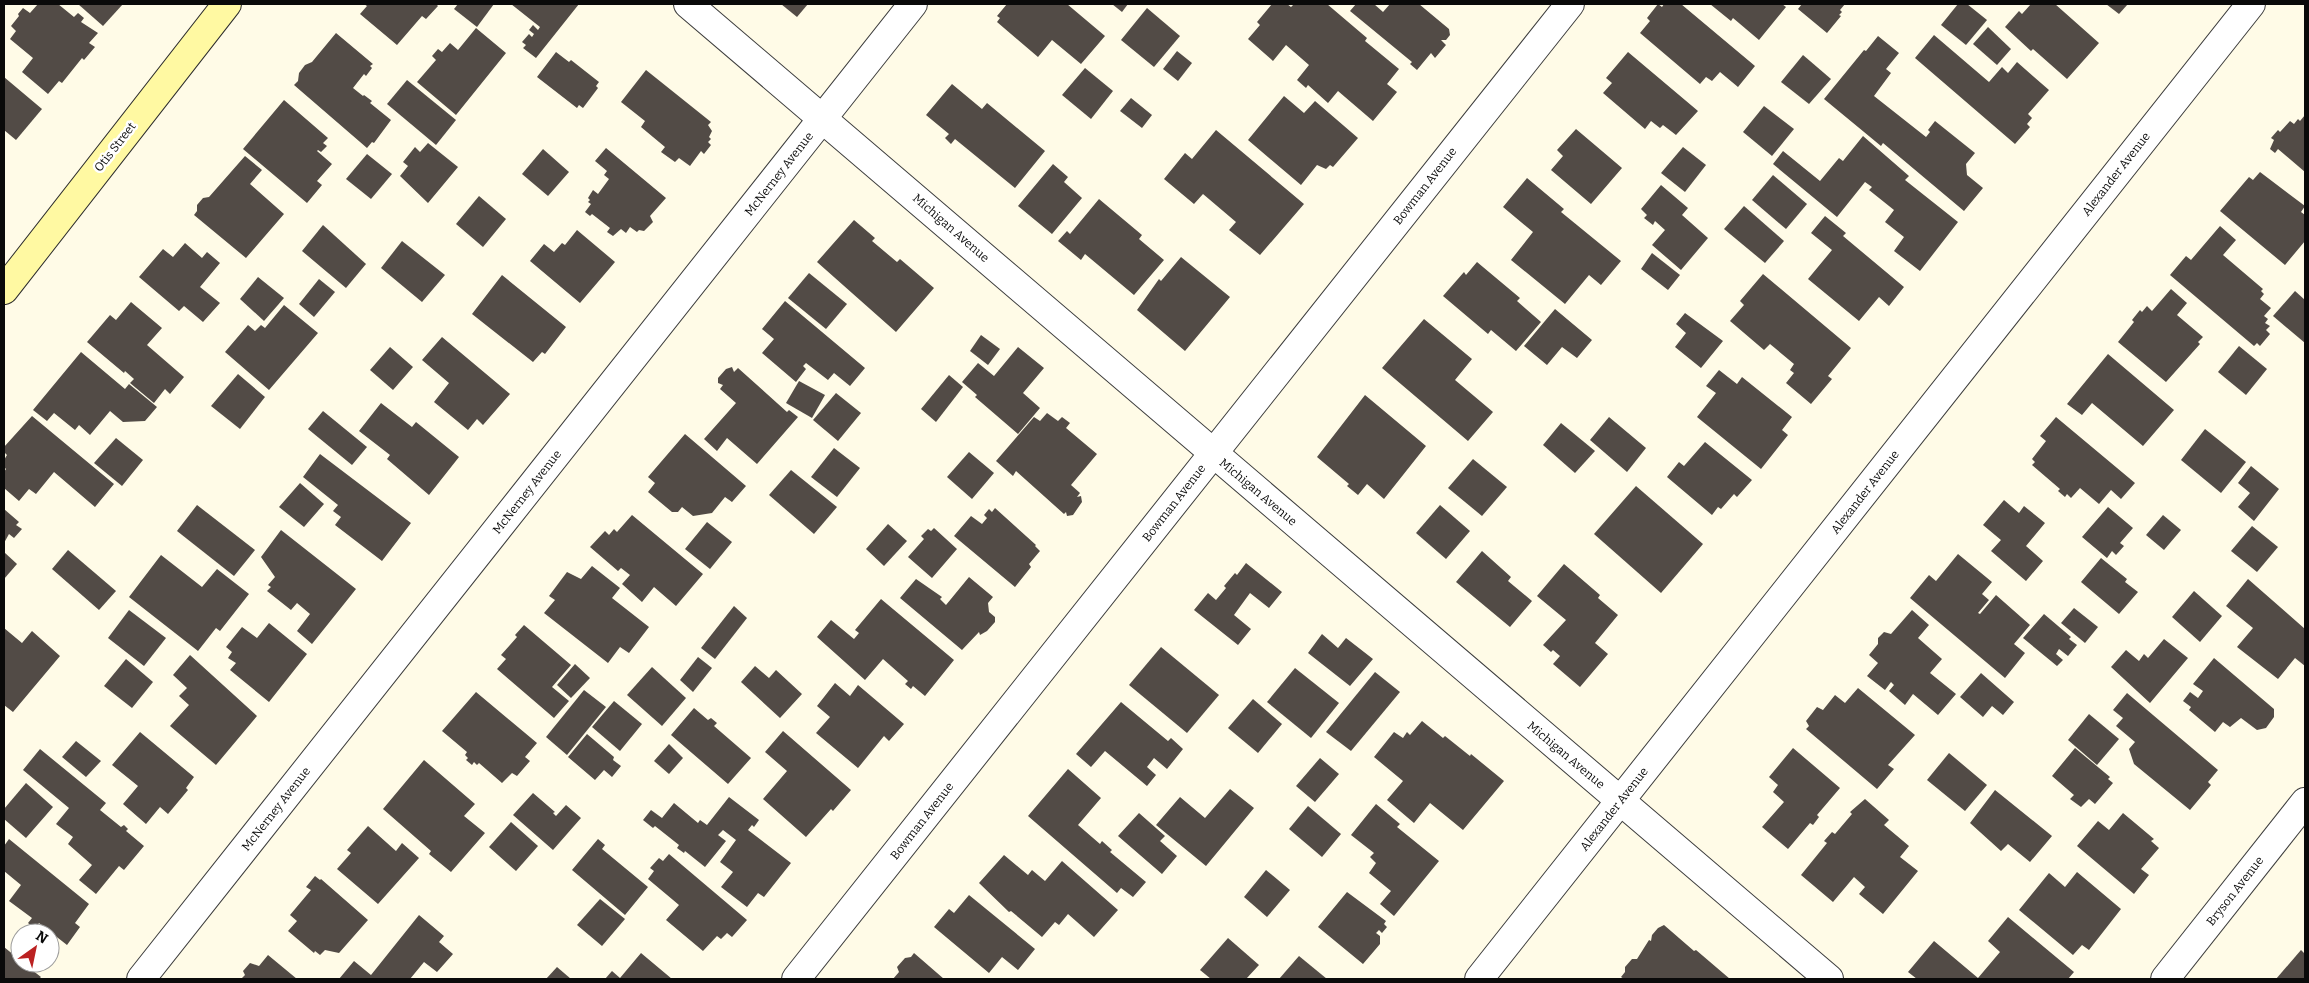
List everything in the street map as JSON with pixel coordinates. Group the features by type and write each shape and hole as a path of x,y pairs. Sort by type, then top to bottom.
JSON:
{"main road":[{"name":"Otis Street","path":"4,290 227,4"}],"street":[{"name":"Michigan Avenue","path":"688,4 1829,979"},
{"name":"McNerney Avenue","path":"141,979 914,4"},
{"name":"Bowman Avenue","path":"796,979 1570,4"},
{"name":"Alexander Avenue","path":"1479,979 2251,4"},
{"name":"Bryson Avenue","path":"2165,979 2305,802"}],"building":[{"path":"38,4 58,4 74,17 78,13 84,18 81,22 98,33 89,43 95,47 84,60 82,58 62,83 59,81 48,94 22,72 33,58 10,39 16,31 11,26 19,16 18,14 23,8 30,13"},
{"path":"78,4 123,4 103,26"},
{"path":"364,4 436,4 438,6 426,19 422,16 397,45 360,14 367,6"},
{"path":"458,4 494,4 477,27 454,9"},
{"path":"511,4 579,4 536,58 523,48 526,45 522,42 529,34 532,37 534,34 529,30 533,25 538,30 540,27"},
{"path":"781,4 808,4 797,17"},
{"path":"1007,4 1067,4 1105,36 1081,64 1052,40 1038,57 997,22 1000,18 997,16"},
{"path":"1112,4 1128,4 1122,12"},
{"path":"1272,4 1287,4 1291,7 1294,4 1327,4 1367,38 1365,41 1399,69 1387,84 1397,92 1373,121 1338,91 1328,103 1308,85 1306,88 1297,80 1309,65 1286,45 1273,61 1248,39 1260,25 1257,22"},
{"path":"1356,4 1374,4 1383,12 1390,4 1419,4 1449,29 1450,35 1446,40 1441,40 1446,45 1435,58 1431,53 1417,70 1410,64 1412,62 1350,11"},
{"path":"1658,4 1662,7 1664,4 1681,4 1755,66 1738,87 1720,72 1712,81 1706,77 1700,84 1640,33 1650,21 1647,18"},
{"path":"1710,4 1782,4 1786,7 1759,40 1733,18 1731,21"},
{"path":"1802,4 1845,4 1840,10 1842,12 1839,15 1841,16 1827,33 1798,9"},
{"path":"1958,4 1967,4 1987,20 1966,45 1941,25"},
{"path":"2031,4 2055,4 2099,43 2067,79 2033,49 2031,51 2005,27 2019,11 2022,14"},
{"path":"2106,4 2128,4 2119,14"},
{"path":"1147,8 1180,36 1154,67 1121,40"},
{"path":"1988,27 2011,49 1997,65 1973,44"},
{"path":"476,28 506,53 456,115 417,82 436,60 432,56 438,49 442,52 450,43 458,50"},
{"path":"336,33 373,64 370,66 372,68 366,76 364,74 353,88 372,101 370,103 391,120 374,143 372,142 367,148 294,85 298,81 299,73 305,65 312,62"},
{"path":"1934,35 1989,82 2002,67 2008,73 2017,62 2049,90 2028,114 2032,118 2027,124 2030,127 2015,144 1915,58"},
{"path":"1878,36 1899,53 1886,69 1891,73 1874,96 1926,137 1930,132 1928,130 1935,121 1975,153 1966,164 1967,175 1983,188 1964,211 1883,143 1881,146 1824,99 1864,50 1866,51"},
{"path":"1177,51 1192,63 1178,81 1163,69"},
{"path":"556,52 569,62 571,60 599,82 596,86 598,88 583,108 579,105 577,108 537,77"},
{"path":"1628,52 1698,111 1676,135 1663,125 1660,128 1651,121 1645,129 1603,93 1612,83 1606,78"},
{"path":"1803,55 1831,79 1809,104 1781,82"},
{"path":"1085,68 1113,91 1091,119 1062,95"},
{"path":"646,70 711,122 708,125 712,131 709,137 711,139 708,142 711,145 704,154 701,151 690,166 679,158 675,162 661,152 665,147 641,127 645,121 621,102"},
{"path":"4,77 42,109 16,140 4,130"},
{"path":"407,80 456,120 436,145 387,104"},
{"path":"952,84 982,109 987,103 1045,151 1015,188 955,139 951,144 945,138 949,134 926,115"},
{"path":"1284,96 1304,113 1315,101 1358,138 1333,167 1330,165 1326,169 1317,165 1301,185 1248,140"},
{"path":"1131,98 1152,115 1142,128 1120,111"},
{"path":"284,100 328,138 323,143 327,146 321,152 317,151 332,164 317,181 322,185 307,203 243,149"},
{"path":"1764,106 1794,129 1772,156 1743,132"},
{"path":"2305,115 2305,172 2278,149 2275,153 2270,149 2274,140 2271,138 2278,130 2280,132 2290,121 2294,124 2298,119 2300,121"},
{"path":"1576,129 1622,168 1591,204 1551,170 1563,156 1557,150"},
{"path":"1216,130 1304,204 1260,255 1229,230 1236,222 1203,194 1194,204 1164,179 1185,153 1192,159"},
{"path":"1863,136 1909,176 1905,180 1958,222 1920,271 1894,251 1904,237 1885,222 1894,210 1869,190 1872,187 1865,182 1837,217 1773,164 1783,151 1820,181 1839,158 1843,161"},
{"path":"428,143 458,167 428,203 400,176 408,166 403,162 415,147 420,152"},
{"path":"1683,147 1706,165 1685,192 1661,173"},
{"path":"606,148 666,198 650,216 653,222 644,231 639,230 637,232 630,227 626,233 621,229 613,236 607,232 610,228 592,214 590,216 585,212 591,204 588,202 590,200 588,198 593,190 598,194 609,179 604,175 607,171 595,161"},
{"path":"543,149 569,172 548,196 522,174"},
{"path":"367,154 392,174 371,199 346,179"},
{"path":"245,156 262,170 250,184 284,214 246,258 194,215 197,211 197,205 203,198 209,197"},
{"path":"1053,164 1068,177 1064,182 1082,198 1052,234 1018,206"},
{"path":"2260,172 2305,206 2301,212 2305,215 2305,241 2285,265 2220,211 2249,177 2253,180"},
{"path":"1773,175 1807,204 1786,229 1752,200"},
{"path":"1527,178 1564,209 1561,212 1621,261 1601,285 1589,275 1565,304 1511,260 1533,232 1503,207"},
{"path":"1661,185 1688,208 1682,215 1708,238 1681,270 1652,245 1665,230 1655,221 1653,225 1644,218 1647,215 1641,209"},
{"path":"479,196 506,219 483,247 456,224"},
{"path":"1099,199 1142,235 1139,239 1164,260 1134,295 1085,254 1081,260 1058,241 1067,231 1070,234"},
{"path":"1744,206 1784,241 1765,263 1724,229"},
{"path":"1825,216 1846,233 1843,236 1904,287 1889,306 1879,297 1859,321 1808,279 1832,250 1811,233"},
{"path":"854,220 875,238 872,241 897,262 900,259 934,288 896,332 817,262"},
{"path":"323,225 366,264 346,288 302,251"},
{"path":"2220,226 2236,240 2223,255 2263,289 2261,291 2264,294 2260,299 2271,308 2264,316 2268,319 2265,323 2270,326 2266,330 2270,334 2260,346 2257,343 2254,346 2170,275 2186,256 2191,260"},
{"path":"577,230 615,262 580,303 530,261 544,244 554,252 562,243 565,245"},
{"path":"402,241 445,275 422,302 381,268"},
{"path":"185,243 202,258 207,252 220,263 200,287 220,303 203,322 184,306 179,311 139,277 163,249 173,257"},
{"path":"1652,253 1680,275 1668,290 1641,269"},
{"path":"1181,257 1230,297 1185,351 1137,310 1159,279 1161,281"},
{"path":"1477,262 1520,298 1517,301 1541,322 1516,351 1491,330 1488,334 1443,296 1464,272 1466,275"},
{"path":"809,273 847,304 826,329 788,298"},
{"path":"1763,274 1851,348 1828,376 1832,379 1811,404 1786,383 1794,373 1790,370 1794,364 1770,344 1764,350 1730,321 1744,305 1740,301"},
{"path":"502,275 566,327 545,354 542,352 533,362 472,314"},
{"path":"258,277 284,298 264,321 240,299"},
{"path":"319,279 335,292 314,317 299,304"},
{"path":"2171,289 2187,303 2177,315 2203,337 2198,342 2200,344 2166,382 2118,342 2134,322 2132,320 2140,310 2142,312 2147,306 2152,311"},
{"path":"2295,291 2305,300 2305,343 2273,316"},
{"path":"785,301 865,368 850,386 834,373 828,380 806,363 803,366 806,369 796,382 762,353 774,339 762,329"},
{"path":"131,302 162,328 147,345 184,377 170,394 165,389 154,403 130,383 134,379 87,342 110,315 116,320"},
{"path":"284,305 318,333 269,390 225,352 248,325 255,331 261,325 265,328"},
{"path":"1555,309 1592,340 1577,358 1562,347 1547,365 1524,346"},
{"path":"1685,313 1723,341 1701,368 1675,347 1686,333 1676,324"},
{"path":"1424,319 1472,359 1455,380 1493,412 1468,441 1382,368"},
{"path":"981,335 1000,349 988,365 970,351"},
{"path":"442,337 510,394 483,425 477,419 468,430 434,402 449,383 422,360"},
{"path":"2239,346 2267,369 2246,395 2218,372"},
{"path":"390,347 413,367 393,390 370,370"},
{"path":"1018,347 1044,368 1023,393 1040,408 1018,434 975,397 977,395 962,382 978,363 994,376"},
{"path":"81,352 125,389 129,384 157,407 145,421 123,422 110,411 90,435 79,425 75,430 54,413 47,421 33,410"},
{"path":"2108,354 2174,410 2143,446 2092,403 2082,415 2067,404"},
{"path":"732,367 734,372 738,368 787,412 789,410 798,417 757,464 727,438 717,451 704,439 736,403 720,389 723,385 718,383 718,378 726,369"},
{"path":"1719,370 1737,384 1742,377 1792,417 1782,430 1788,435 1761,469 1697,417 1716,393 1706,386"},
{"path":"238,374 265,397 240,429 211,406"},
{"path":"949,375 963,387 936,422 921,409"},
{"path":"799,381 825,395 812,418 786,403"},
{"path":"836,393 861,413 838,441 813,420"},
{"path":"1365,395 1426,446 1384,499 1367,484 1358,495 1347,486 1349,484 1317,457"},
{"path":"381,403 412,427 416,422 459,457 429,495 387,459 390,455 359,431"},
{"path":"323,411 367,447 352,465 308,429"},
{"path":"1047,413 1058,421 1062,417 1070,423 1066,428 1097,454 1071,485 1080,493 1077,497 1081,496 1082,502 1073,515 1067,516 1066,512 1064,514 1016,471 1013,476 996,461 1034,417 1040,421"},
{"path":"32,416 114,484 95,507 54,472 36,494 29,489 19,501 4,488 4,472 6,469 4,467 4,460 7,455 4,452 4,447"},
{"path":"1609,417 1646,448 1627,472 1590,440"},
{"path":"2056,417 2135,483 2121,499 2111,490 2099,504 2080,488 2071,498 2067,494 2065,497 2058,491 2060,489 2032,465 2035,462 2032,459 2046,441 2040,436"},
{"path":"1561,423 1595,451 1575,473 1543,445"},
{"path":"2205,429 2246,462 2221,493 2181,460"},
{"path":"685,434 746,486 732,502 725,497 712,513 693,516 682,507 678,512 672,512 648,492 655,483 648,477"},
{"path":"116,438 143,460 122,486 94,463"},
{"path":"1705,442 1752,480 1737,497 1734,494 1721,509 1718,507 1712,515 1667,477 1679,462 1684,466"},
{"path":"834,448 860,468 837,497 811,477"},
{"path":"969,452 994,473 972,499 947,477"},
{"path":"320,454 411,523 382,561 335,525 341,517 333,511 338,505 303,477"},
{"path":"1473,459 1507,487 1482,516 1448,488"},
{"path":"2251,466 2279,489 2254,521 2238,507 2250,493 2238,483"},
{"path":"791,470 837,507 814,534 769,495"},
{"path":"300,483 324,504 304,527 279,507"},
{"path":"1636,486 1703,544 1661,593 1594,534"},
{"path":"2004,500 2019,513 2024,506 2045,523 2026,546 2043,561 2026,581 1991,551 2001,540 1983,525"},
{"path":"197,505 255,550 234,576 177,531"},
{"path":"1440,505 1470,531 1446,559 1416,533"},
{"path":"2108,507 2133,528 2120,543 2124,546 2116,555 2112,551 2107,558 2082,537"},
{"path":"995,508 1036,545 1040,551 1029,564 1031,567 1015,587 954,536 971,516 982,524 987,518 984,515 989,509 992,512"},
{"path":"4,509 19,522 16,525 22,529 14,538 9,534 4,543"},
{"path":"632,515 703,574 676,606 654,587 642,602 622,584 630,575 621,568 618,571 590,547 605,531 609,535 614,529 617,532"},
{"path":"2163,515 2181,530 2164,550 2146,535"},
{"path":"707,522 732,542 710,569 685,549"},
{"path":"888,524 907,541 884,566 866,549"},
{"path":"2252,526 2278,547 2257,572 2231,551"},
{"path":"934,528 957,549 932,578 908,557 924,539 921,536 928,529 931,531"},
{"path":"281,530 356,589 312,644 297,631 310,614 297,603 291,610 267,591 271,587 268,585 275,577 261,557"},
{"path":"68,550 116,591 99,610 52,569"},
{"path":"1482,551 1511,577 1508,581 1532,601 1510,627 1456,582"},
{"path":"4,552 17,564 4,579"},
{"path":"1958,554 1992,582 1982,594 1989,600 1978,613 1980,614 1996,595 2030,625 2014,644 2025,653 2005,678 1910,598 1929,575 1936,581"},
{"path":"161,555 202,587 217,569 249,594 220,631 216,628 198,651 129,597"},
{"path":"2101,558 2127,579 2125,582 2138,592 2119,614 2081,582"},
{"path":"1246,563 1282,592 1269,608 1250,593 1234,615 1251,629 1238,645 1194,610 1208,593 1216,600 1226,588 1224,586 1235,573 1237,575"},
{"path":"1564,564 1600,595 1598,598 1618,615 1595,643 1608,654 1580,687 1553,664 1560,656 1553,650 1551,652 1543,645 1566,620 1537,596"},
{"path":"592,566 620,588 612,598 649,627 629,653 620,647 608,663 544,613 555,600 549,596 567,572 581,579"},
{"path":"969,577 993,597 988,603 989,612 995,617 995,622 987,631 980,635 979,632 962,650 900,598 916,579 942,597 940,599 946,605"},
{"path":"2248,579 2305,629 2305,666 2295,658 2278,679 2237,647 2253,628 2226,606"},
{"path":"2194,591 2222,616 2200,642 2172,617"},
{"path":"881,599 954,660 925,696 913,686 911,689 905,684 908,681 883,659 865,680 817,637 831,620 854,639 859,633 855,630"},
{"path":"734,606 747,618 715,659 701,648"},
{"path":"2074,608 2098,627 2085,643 2061,623"},
{"path":"129,610 166,638 144,666 108,638"},
{"path":"1912,610 1929,625 1918,638 1942,659 1930,673 1956,694 1938,715 1913,694 1905,705 1889,691 1894,685 1891,682 1885,690 1867,676 1878,663 1869,655 1878,644 1878,638 1884,632 1891,634"},
{"path":"2044,614 2071,637 2069,639 2077,645 2068,656 2059,649 2056,654 2063,660 2057,666 2023,638"},
{"path":"269,623 307,654 269,702 230,670 236,663 228,658 232,652 226,647 242,627 257,638"},
{"path":"524,625 571,665 552,687 569,701 554,718 497,669 506,659 501,655 517,637 515,635"},
{"path":"4,628 22,643 32,631 60,656 13,712 4,705"},
{"path":"1322,634 1338,648 1346,638 1373,659 1350,686 1308,653"},
{"path":"2164,639 2188,658 2150,703 2111,667 2126,650 2139,661 2144,654 2148,658"},
{"path":"1161,647 1219,695 1187,733 1129,685"},
{"path":"190,655 257,716 216,765 170,726 189,705 179,696 187,688 173,675"},
{"path":"698,657 712,668 693,692 680,680"},
{"path":"2214,658 2274,709 2274,717 2266,728 2257,730 2241,718 2230,727 2223,722 2215,732 2189,710 2191,707 2183,701 2190,692 2198,698 2203,691 2193,684"},
{"path":"126,659 153,682 132,708 104,686"},
{"path":"575,664 590,678 571,698 557,685"},
{"path":"755,666 769,678 776,670 802,694 780,718 741,682"},
{"path":"652,667 686,698 662,726 627,695"},
{"path":"1295,668 1339,703 1311,738 1267,702"},
{"path":"1375,672 1400,692 1351,751 1326,732"},
{"path":"1981,673 2014,702 2003,715 1992,706 1983,717 1960,697"},
{"path":"835,683 850,696 858,685 904,724 889,741 884,736 858,768 816,733 830,717 817,706"},
{"path":"1858,688 1915,735 1888,765 1894,769 1877,789 1806,729 1809,726 1806,721 1817,707 1823,710 1835,695 1845,703"},
{"path":"584,690 606,707 567,755 546,737"},
{"path":"476,692 537,743 525,757 530,761 517,776 512,773 502,783 479,763 477,765 474,762 472,765 466,760 468,758 465,755 467,752 442,731"},
{"path":"2127,693 2218,770 2208,782 2211,785 2190,810 2134,764 2129,749 2135,742 2116,726 2123,718 2113,710"},
{"path":"1253,699 1282,724 1258,753 1228,728"},
{"path":"614,701 642,724 620,751 592,727"},
{"path":"1121,702 1168,741 1171,738 1183,749 1167,769 1154,758 1147,767 1156,775 1147,786 1105,751 1091,767 1076,754"},
{"path":"694,708 708,720 711,718 717,723 714,726 751,758 728,784 671,735"},
{"path":"2089,714 2119,739 2097,765 2068,740"},
{"path":"1422,721 1443,738 1445,736 1470,756 1471,754 1504,781 1463,830 1430,803 1414,823 1387,800 1403,781 1374,757 1394,732 1403,738 1407,732 1410,735"},
{"path":"783,731 851,790 833,811 831,809 806,837 763,799 787,771 765,752"},
{"path":"140,732 194,777 186,788 188,790 168,814 160,807 146,824 123,804 138,786 112,765"},
{"path":"587,734 614,757 613,760 621,766 612,777 604,770 595,780 568,757"},
{"path":"76,741 101,761 86,777 62,757"},
{"path":"669,744 683,758 669,774 654,761"},
{"path":"1793,748 1840,788 1817,815 1819,817 1813,825 1810,823 1788,849 1762,827 1784,802 1773,792 1778,785 1769,777"},
{"path":"2075,748 2110,777 2108,779 2113,783 2095,804 2089,799 2081,807 2070,799 2074,795 2052,776"},
{"path":"40,749 106,803 100,810 121,827 124,825 128,829 126,831 144,846 124,870 119,866 96,894 79,880 92,865 68,844 73,837 56,824 69,808 23,770"},
{"path":"1949,753 1987,785 1965,811 1927,780"},
{"path":"1320,758 1339,774 1315,802 1296,786"},
{"path":"424,760 475,804 464,816 485,833 451,872 429,854 431,851 383,809"},
{"path":"1068,769 1101,798 1078,825 1100,844 1102,841 1112,850 1110,852 1146,882 1133,897 1121,888 1117,893 1028,816"},
{"path":"26,783 53,807 26,838 4,819 4,809"},
{"path":"1230,789 1254,808 1206,866 1156,825 1180,797 1205,818"},
{"path":"1995,790 2052,836 2030,862 2008,844 2001,851 1970,823"},
{"path":"533,793 555,812 553,813 556,816 566,805 581,818 553,850 513,815"},
{"path":"729,797 759,820 754,827 752,825 748,830 791,863 764,897 758,893 747,907 721,887 733,872 720,862 736,840 723,830 718,835 726,841 705,867 685,851 684,853 677,848 679,845 655,826 653,828 643,820 651,810 662,818 674,803 698,823 700,820 707,825"},
{"path":"1865,799 1889,820 1884,825 1909,846 1900,857 1918,871 1883,914 1859,894 1865,887 1854,877 1833,902 1801,875 1827,843 1824,841 1832,832 1835,834 1852,814 1850,812"},
{"path":"1376,804 1400,824 1397,827 1439,861 1394,916 1380,904 1391,891 1369,873 1376,863 1370,857 1374,853 1351,835"},
{"path":"1308,806 1341,834 1322,857 1289,829"},
{"path":"1139,813 1165,836 1160,841 1177,856 1162,874 1118,836"},
{"path":"2123,813 2154,839 2151,841 2159,848 2141,869 2149,875 2134,894 2077,846 2098,821 2109,830"},
{"path":"511,822 538,846 516,871 489,847"},
{"path":"368,826 396,851 402,843 419,858 378,904 337,869 351,853 347,850"},
{"path":"9,839 89,904 75,923 80,927 67,945 60,940 60,923 28,923 32,918 9,901 21,885 4,871 4,846"},
{"path":"598,839 605,845 602,849 648,887 625,915 572,870"},
{"path":"669,854 747,920 732,937 727,933 721,939 717,936 703,951 666,920 679,905 648,879 654,871 650,868 659,858 663,861"},
{"path":"1004,855 1028,875 1032,870 1045,881 1062,861 1118,910 1094,937 1068,914 1059,925 1055,922 1042,937 1011,911 1009,912 979,883"},
{"path":"1266,870 1290,890 1267,917 1244,897"},
{"path":"2077,872 2121,909 2089,950 2082,945 2073,955 2019,910 2049,873 2065,887"},
{"path":"315,876 321,879 368,920 339,953 325,950 320,955 315,951 314,953 288,931 297,921 290,915 311,890 306,887"},
{"path":"1347,892 1386,921 1384,924 1387,927 1382,933 1379,930 1376,933 1380,936 1380,944 1363,964 1318,927"},
{"path":"969,895 1035,949 1018,970 1002,957 989,973 934,927 949,909 954,913"},
{"path":"600,899 625,919 602,946 577,925"},
{"path":"419,915 444,936 439,942 453,954 437,972 424,962 410,979 339,979 354,961 371,975"},
{"path":"2008,917 2074,972 2068,979 1917,979 1908,972 1934,941 1978,978 2000,952 1988,941"},
{"path":"1664,925 1730,979 1624,979 1621,977 1625,972 1625,967 1632,959 1637,959 1649,940 1651,941 1652,935 1658,928"},
{"path":"1228,938 1259,965 1246,979 1211,979 1200,970"},
{"path":"4,947 10,952 10,973 36,973 41,977 39,979 4,979"},
{"path":"2301,950 2305,954 2305,979 2276,979"},
{"path":"641,953 672,979 605,979 612,971 620,978"},
{"path":"914,953 944,979 893,979 899,972 897,967 905,958 911,957"},
{"path":"268,955 297,979 241,979 245,975 243,971 250,963 259,966"},
{"path":"1299,956 1327,979 1279,979"},
{"path":"557,967 571,979 546,979"}]}
